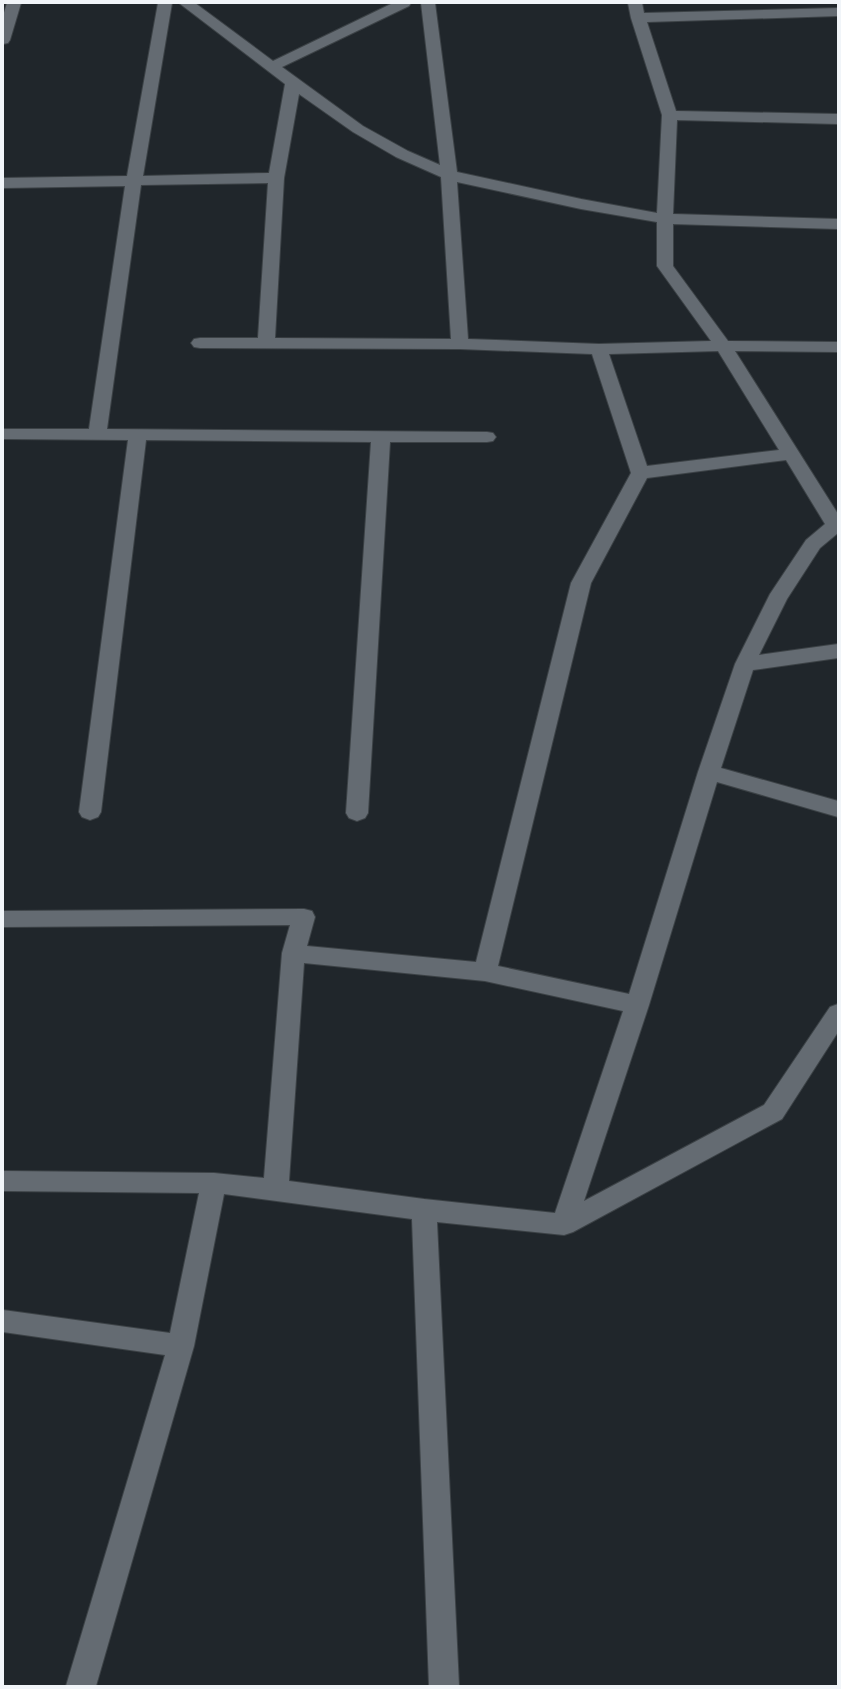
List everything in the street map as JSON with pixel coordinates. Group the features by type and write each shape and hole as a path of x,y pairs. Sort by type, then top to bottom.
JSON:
{"street":[{"path":"3,40 14,3"},
{"path":"97,435 134,180 165,3"},
{"path":"186,3 271,67 358,129 402,154 449,175 581,204 665,219 838,224"},
{"path":"271,67 404,3"},
{"path":"428,3 449,175 460,344"},
{"path":"564,1224 637,1005 709,772 745,664 777,599 813,544 837,524 723,346 665,266 665,219 670,115 636,11 838,12"},
{"path":"266,344 276,178 293,83"},
{"path":"670,115 838,119"},
{"path":"3,183 276,178"},
{"path":"200,343 460,344 599,349 723,346 838,347"},
{"path":"485,972 581,583 640,473 599,349"},
{"path":"3,434 487,437"},
{"path":"90,812 138,435"},
{"path":"357,814 381,436"},
{"path":"640,473 791,454"},
{"path":"745,664 838,651"},
{"path":"709,772 838,809"},
{"path":"3,919 304,917 292,953 276,1190"},
{"path":"292,953 485,972 637,1005"},
{"path":"3,1181 214,1183 424,1210 564,1224 773,1112 838,1013"},
{"path":"81,1686 181,1346 214,1183"},
{"path":"424,1210 444,1686"},
{"path":"3,1321 181,1346"}]}
